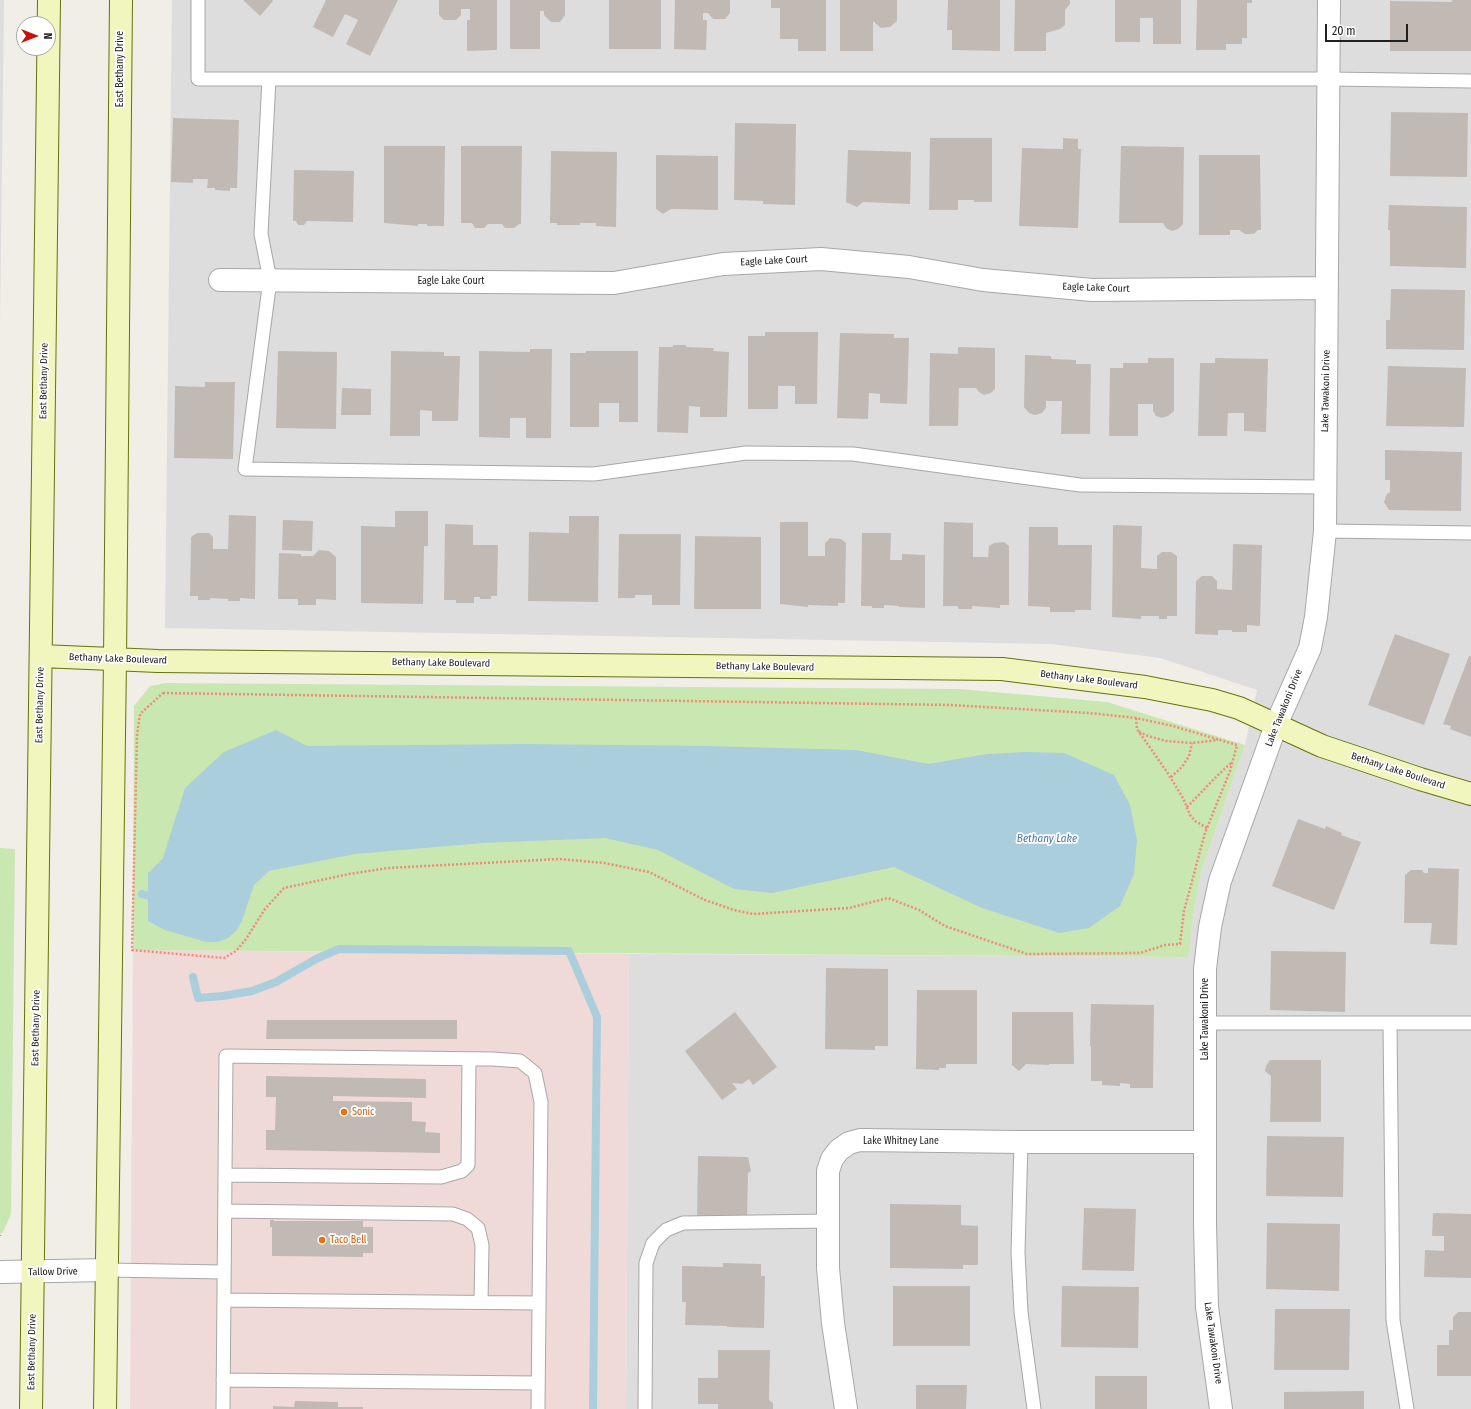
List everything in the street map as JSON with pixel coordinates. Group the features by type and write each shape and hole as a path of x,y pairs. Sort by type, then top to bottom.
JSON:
{"main road":[{"name":"East Bethany Drive","path":"31,1409 34,1272 49,0"},
{"name":"East Bethany Drive","path":"105,1409 115,660 121,0"},
{"name":"Bethany Lake Boulevard","path":"41,656 115,660 1002,669 1145,688 1212,700 1239,708 1322,746 1420,779 1471,794"}],"street":[{"name":"Lake Tawakoni Drive","path":"1221,1409 1206,1307 1205,969 1210,927 1220,881 1276,725 1310,648 1316,617 1326,531 1330,0"},
{"name":"Eagle Lake Court","path":"220,280 614,283 723,264 821,259 909,267 983,280 1092,290 1327,288"},
{"name":"Lake Whitney Lane","path":"846,1409 833,1323 828,1268 828,1171 832,1159 839,1150 849,1143 860,1140 1205,1142"},
{"name":"Tallow Drive","path":"0,1272 107,1270"}],"lane":[{"path":"198,0 198,78 1329,78 1471,81"},
{"path":"269,78 261,234 270,280 245,469 594,474 746,454 853,454 1080,485 1326,487"},
{"path":"1326,531 1471,533"},
{"path":"1204,1023 1471,1023"},
{"path":"1390,1023 1393,1320 1407,1409"},
{"path":"223,1409 226,1056 469,1058 520,1061 535,1073 541,1102 538,1409"},
{"path":"225,1175 441,1177 462,1171 468,1165 469,1058"},
{"path":"1021,1142 1018,1252 1021,1312 1034,1409"},
{"path":"225,1211 453,1214 467,1219 478,1228 482,1245 481,1302"},
{"path":"645,1409 646,1263 653,1243 666,1230 683,1223 829,1221"},
{"path":"107,1270 224,1272"},
{"path":"224,1300 539,1303"},
{"path":"223,1380 538,1383"}],"path":[{"path":"163,692 950,705 1089,713 1136,718 1173,726 1219,740 1237,744 1232,763 1206,828 1184,911 1180,944 1165,945 1140,953 1027,954 945,926 919,910 888,898 849,908 753,914 734,910 705,900 649,872 604,863 559,859 428,865 388,868 341,875 284,888 265,909 246,939 236,951 224,958 132,950 137,735 140,714 163,692"},
{"path":"1136,718 1137,729 1171,777 1190,815 1206,828"},
{"path":"1139,732 1166,741 1192,743 1219,740"},
{"path":"1171,777 1182,767 1190,756 1192,743"},
{"path":"1187,807 1218,775 1232,763"}],"shaded area":[{"path":"0,0 4,0 0,325"},
{"path":"172,0 1471,0 1471,1409 626,1409 629,954 1187,957 1201,872 1245,745 1257,690 1160,658 1051,644 165,628"},
{"path":"133,950 629,954 626,1409 130,1409"}],"green space":[{"path":"166,683 959,689 1107,702 1245,745 1201,872 1193,916 1188,957 133,950 134,706 150,686"},
{"path":"0,848 15,849 11,1214 3,1232 0,1234"}],"water":[{"name":"Bethany Lake","path":"276,730 307,746 526,744 706,746 856,750 928,764 987,754 1025,752 1064,753 1114,775 1130,805 1137,840 1134,874 1120,906 1089,928 1059,933 982,908 894,867 772,893 734,889 658,850 605,838 483,843 355,854 269,871 254,885 242,921 236,931 228,938 217,942 206,942 165,930 148,921 148,873 163,858 185,788 224,752"}],"building":[{"path":"243,0 272,0 273,1 260,16"},
{"path":"326,0 398,0 370,56 346,44 358,20 345,14 333,37 313,27"},
{"path":"439,0 497,0 497,50 467,51 467,20 470,20 470,9 461,9 461,15 456,20 444,20 439,15"},
{"path":"510,0 565,0 565,15 560,22 551,22 544,15 544,11 540,11 540,49 510,49"},
{"path":"609,0 661,0 661,49 609,49"},
{"path":"675,0 730,0 730,13 725,19 713,19 708,13 703,13 703,20 707,20 706,50 674,49"},
{"path":"771,0 826,0 826,51 798,51 798,39 780,39 780,8 771,8"},
{"path":"840,0 897,0 897,21 890,27 881,28 873,21 873,51 840,51"},
{"path":"948,0 1000,0 1000,51 952,50 952,30 947,30"},
{"path":"1015,0 1070,0 1070,4 1065,10 1065,25 1060,29 1046,33 1046,51 1014,51"},
{"path":"1115,0 1181,0 1181,44 1153,44 1153,18 1140,18 1140,42 1115,42"},
{"path":"1197,0 1252,0 1252,3 1247,3 1247,38 1242,38 1242,44 1226,44 1226,50 1196,50"},
{"path":"1452,0 1471,0 1471,51 1390,51 1390,1 1452,2"},
{"path":"1391,112 1468,113 1467,177 1390,176"},
{"path":"173,118 239,120 237,188 230,188 230,191 207,188 208,179 193,179 193,183 171,182"},
{"path":"735,123 796,124 795,205 763,204 763,201 734,200"},
{"path":"930,138 992,138 992,202 958,200 958,210 929,210"},
{"path":"1063,138 1078,139 1078,149 1081,149 1078,228 1019,226 1022,148 1063,149"},
{"path":"384,146 445,146 444,226 427,226 427,224 418,224 418,226 384,223"},
{"path":"461,146 522,146 521,224 514,228 505,228 502,224 488,224 484,228 475,228 472,223 461,223"},
{"path":"1121,146 1184,147 1183,224 1178,229 1172,231 1166,228 1163,223 1119,223"},
{"path":"848,150 911,152 910,204 863,202 857,207 846,202"},
{"path":"551,151 617,152 616,227 596,226 596,223 557,225 557,223 550,223"},
{"path":"656,155 718,156 718,210 671,209 663,214 656,209"},
{"path":"1199,155 1260,155 1261,230 1258,230 1254,234 1245,234 1239,230 1230,230 1230,235 1199,235"},
{"path":"294,170 354,171 353,222 307,221 304,225 298,225 296,221 293,221"},
{"path":"1389,205 1467,207 1466,268 1390,266 1390,230 1388,230"},
{"path":"1391,289 1465,290 1464,350 1386,349 1386,320 1390,320"},
{"path":"765,332 818,332 817,404 795,404 795,386 778,386 778,409 748,409 748,336 765,336"},
{"path":"840,333 894,334 894,338 909,338 907,404 880,403 880,394 869,393 868,419 837,418"},
{"path":"673,345 714,348 713,351 729,352 727,417 700,417 700,407 689,406 688,433 657,432 659,347 673,347"},
{"path":"958,347 995,348 995,389 991,393 984,395 976,388 959,388 958,426 929,426 930,353 958,354"},
{"path":"530,349 552,349 551,438 526,438 526,418 510,418 510,438 479,437 479,351 530,352"},
{"path":"278,351 337,352 336,429 276,428"},
{"path":"391,351 444,352 444,356 460,356 458,421 432,421 432,411 420,410 420,436 390,436"},
{"path":"586,351 638,351 638,422 619,422 619,403 599,403 599,427 570,427 570,353 586,353"},
{"path":"1025,355 1051,356 1051,359 1076,360 1076,364 1091,364 1090,434 1061,434 1062,401 1046,401 1046,408 1042,413 1035,415 1029,413 1024,407"},
{"path":"1148,358 1174,358 1174,411 1168,416 1162,418 1156,416 1153,411 1153,404 1138,404 1138,436 1109,436 1110,368 1123,368 1123,363 1148,363"},
{"path":"1215,358 1268,359 1266,432 1244,431 1244,413 1228,413 1227,436 1198,436 1200,363 1215,363"},
{"path":"1388,366 1466,368 1464,427 1386,426"},
{"path":"205,382 235,382 233,459 174,458 175,386 205,387"},
{"path":"342,388 371,389 371,415 341,415"},
{"path":"1385,450 1462,452 1461,511 1389,510 1384,502 1387,494 1390,492 1390,480 1385,480"},
{"path":"395,511 428,511 428,546 424,546 423,604 361,603 361,526 395,527"},
{"path":"229,515 256,516 255,599 240,598 240,601 228,601 228,599 210,598 210,600 198,600 198,596 190,596 191,537 197,533 209,533 213,537 213,549 228,549"},
{"path":"569,516 599,516 598,602 528,601 529,532 569,533"},
{"path":"283,520 313,521 312,551 282,550"},
{"path":"780,522 808,522 808,556 825,556 825,543 830,538 841,539 846,543 845,603 838,603 838,606 808,605 808,607 780,604"},
{"path":"944,522 973,523 973,557 988,557 989,546 994,543 1004,542 1009,546 1009,605 1000,605 1000,608 972,606 972,609 958,609 958,606 943,606"},
{"path":"445,524 473,525 473,545 498,545 497,596 491,596 491,599 480,599 480,597 474,597 474,603 456,603 456,600 444,600"},
{"path":"1113,525 1142,526 1141,568 1157,569 1157,556 1162,552 1171,552 1177,556 1177,616 1167,616 1167,619 1159,619 1159,616 1141,616 1141,619 1112,617"},
{"path":"1029,527 1058,527 1058,545 1092,545 1091,610 1075,610 1075,612 1050,612 1050,607 1028,606"},
{"path":"862,533 891,533 890,560 902,560 902,554 925,555 925,608 884,605 884,608 861,606"},
{"path":"619,534 681,534 680,605 652,605 652,595 635,595 635,598 618,598"},
{"path":"695,536 761,537 761,609 694,609"},
{"path":"1233,544 1262,545 1260,626 1247,625 1247,632 1218,630 1218,635 1195,634 1196,581 1202,576 1212,576 1217,581 1217,589 1232,590"},
{"path":"319,550 329,551 336,557 336,600 316,599 316,605 298,605 298,599 278,599 279,553 313,556"},
{"path":"1395,634 1450,654 1424,725 1368,705"},
{"path":"1469,656 1471,656 1471,737 1450,729 1451,726 1443,724"},
{"path":"1298,819 1325,829 1326,826 1342,833 1341,835 1361,842 1334,910 1272,886"},
{"path":"1428,868 1459,869 1457,945 1430,944 1432,923 1404,923 1405,875 1411,870 1422,870 1424,873 1428,873"},
{"path":"1271,951 1346,952 1345,1012 1270,1010"},
{"path":"826,968 888,969 888,1046 875,1046 875,1050 825,1049"},
{"path":"917,990 977,990 977,1064 946,1064 946,1068 939,1068 939,1070 916,1069"},
{"path":"1091,1004 1154,1005 1153,1088 1130,1088 1130,1084 1120,1083 1120,1086 1102,1085 1102,1081 1091,1081"},
{"path":"735,1012 777,1067 753,1085 749,1079 742,1084 732,1083 737,1089 722,1100 685,1051"},
{"path":"1012,1012 1073,1012 1074,1064 1026,1064 1019,1071 1012,1065"},
{"path":"267,1020 457,1020 457,1039 266,1039"},
{"path":"1270,1060 1321,1060 1321,1122 1270,1122 1271,1076 1265,1071"},
{"name":"Sonic","path":"266,1076 426,1079 426,1098 333,1096 333,1101 412,1102 412,1121 426,1122 425,1132 440,1133 440,1153 266,1150 266,1130 275,1130 276,1097 266,1097"},
{"path":"1267,1136 1344,1137 1343,1197 1266,1196"},
{"path":"698,1156 748,1157 751,1171 748,1173 747,1219 697,1218"},
{"path":"890,1204 961,1205 961,1225 978,1226 978,1265 963,1265 963,1269 890,1268"},
{"path":"1084,1208 1136,1209 1134,1271 1082,1270"},
{"path":"1433,1213 1471,1214 1471,1278 1424,1277 1425,1250 1444,1251 1444,1236 1432,1236"},
{"name":"Taco Bell","path":"270,1220 363,1221 363,1227 373,1227 373,1253 363,1253 363,1257 272,1256 272,1227 270,1227"},
{"path":"1267,1223 1340,1224 1339,1291 1266,1289"},
{"path":"723,1263 761,1264 761,1276 765,1276 764,1328 685,1325 686,1302 682,1302 682,1266 723,1267"},
{"path":"893,1286 970,1286 970,1346 893,1346"},
{"path":"1062,1286 1139,1287 1138,1348 1061,1347"},
{"path":"1275,1309 1350,1309 1349,1370 1274,1370"},
{"path":"1458,1312 1471,1312 1471,1376 1437,1376 1437,1345 1449,1345 1449,1330 1453,1330 1453,1317"},
{"path":"718,1350 770,1350 769,1400 773,1403 773,1409 718,1409 718,1404 698,1404 698,1378 718,1378"},
{"path":"1095,1376 1147,1376 1147,1409 1095,1409"},
{"path":"916,1385 967,1385 966,1409 916,1409"},
{"path":"1364,1391 1364,1409 1284,1409 1284,1392"},
{"path":"295,1401 338,1402 338,1407 363,1407 363,1409 273,1409 273,1406 294,1407"}],"waterway":[{"path":"142,894 157,898"},
{"path":"193,977 198,998 223,996 252,991 276,982 318,958 339,949 569,951 597,1017 593,1409"}],"place":[{"name":"Sonic","path":"344,1112"},
{"name":"Taco Bell","path":"322,1240"}]}
